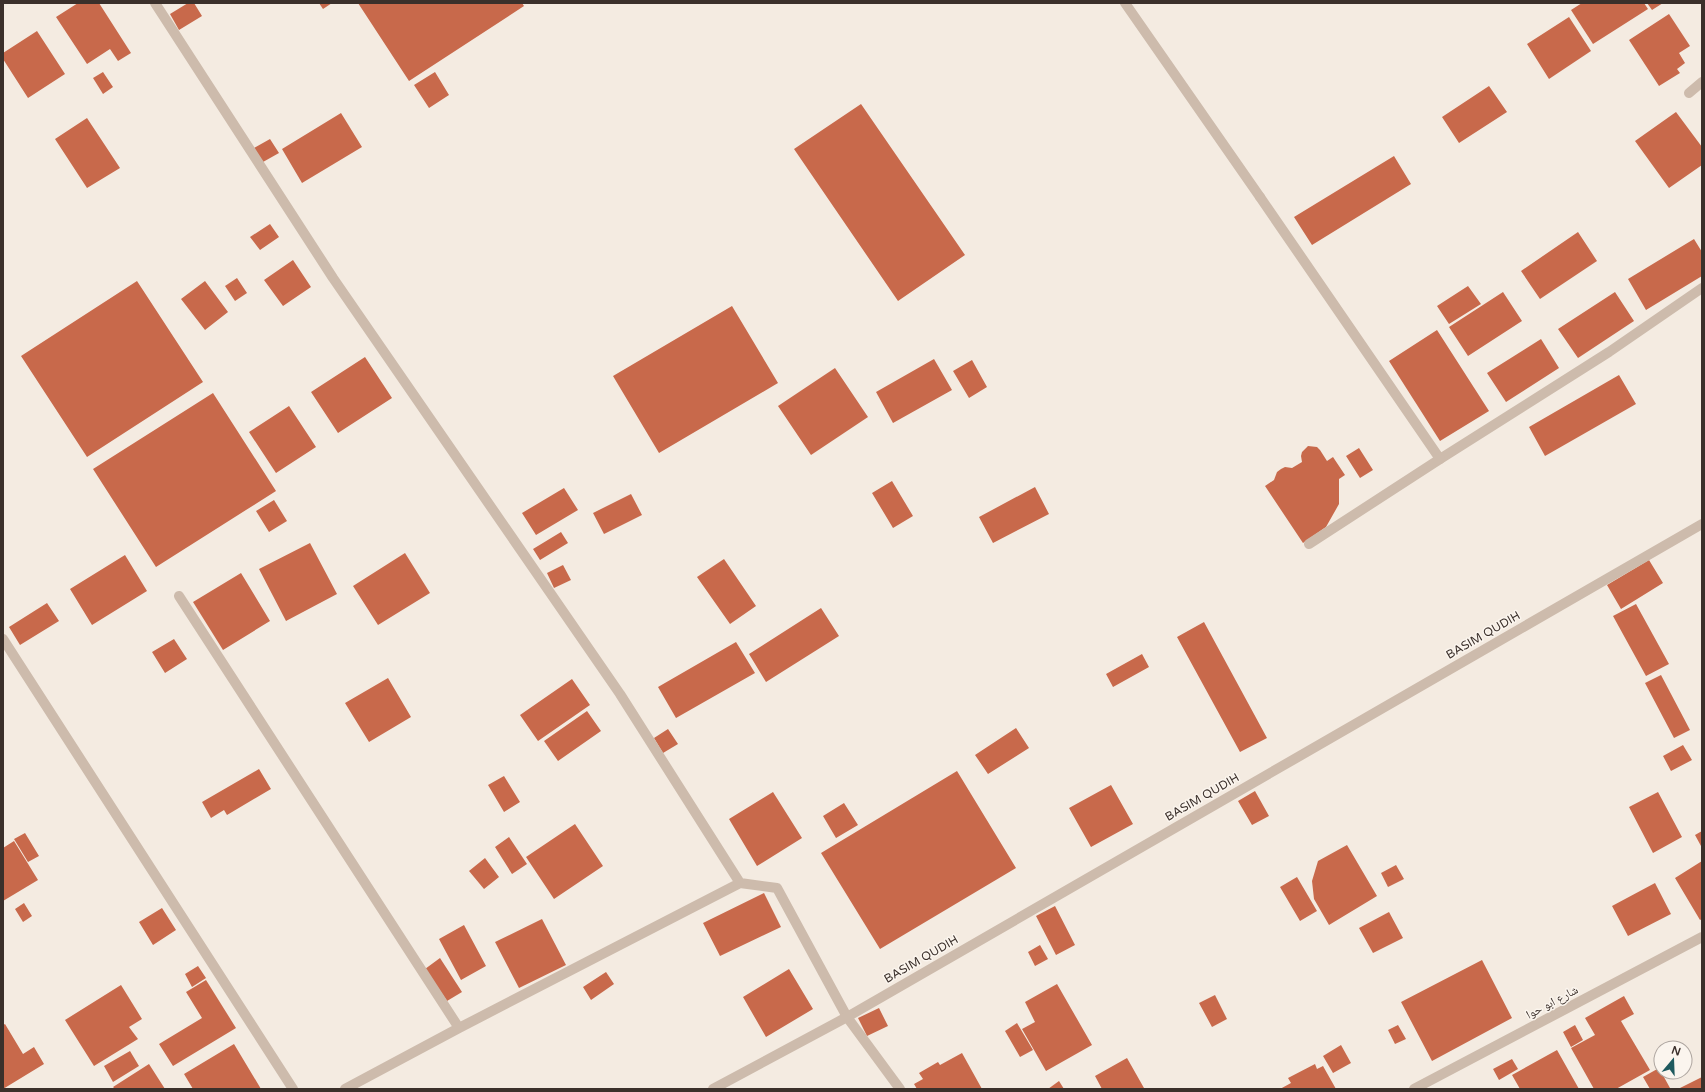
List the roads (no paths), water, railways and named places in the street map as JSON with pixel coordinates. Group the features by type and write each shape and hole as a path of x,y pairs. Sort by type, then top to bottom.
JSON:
{"street":[{"path":"155,3 329,272 620,694 740,883"},
{"path":"1125,3 1440,459"},
{"path":"1689,93 1702,82"},
{"path":"1309,544 1609,352 1702,288"},
{"name":"BASIM QUDIH","path":"713,1089 847,1017 1702,524"},
{"path":"179,596 459,1028"},
{"path":"3,639 293,1089"},
{"path":"345,1089 459,1028 740,883 777,888 847,1017 900,1089"},
{"name":"شارع ابو حوا","path":"1414,1089 1702,937"}]}
